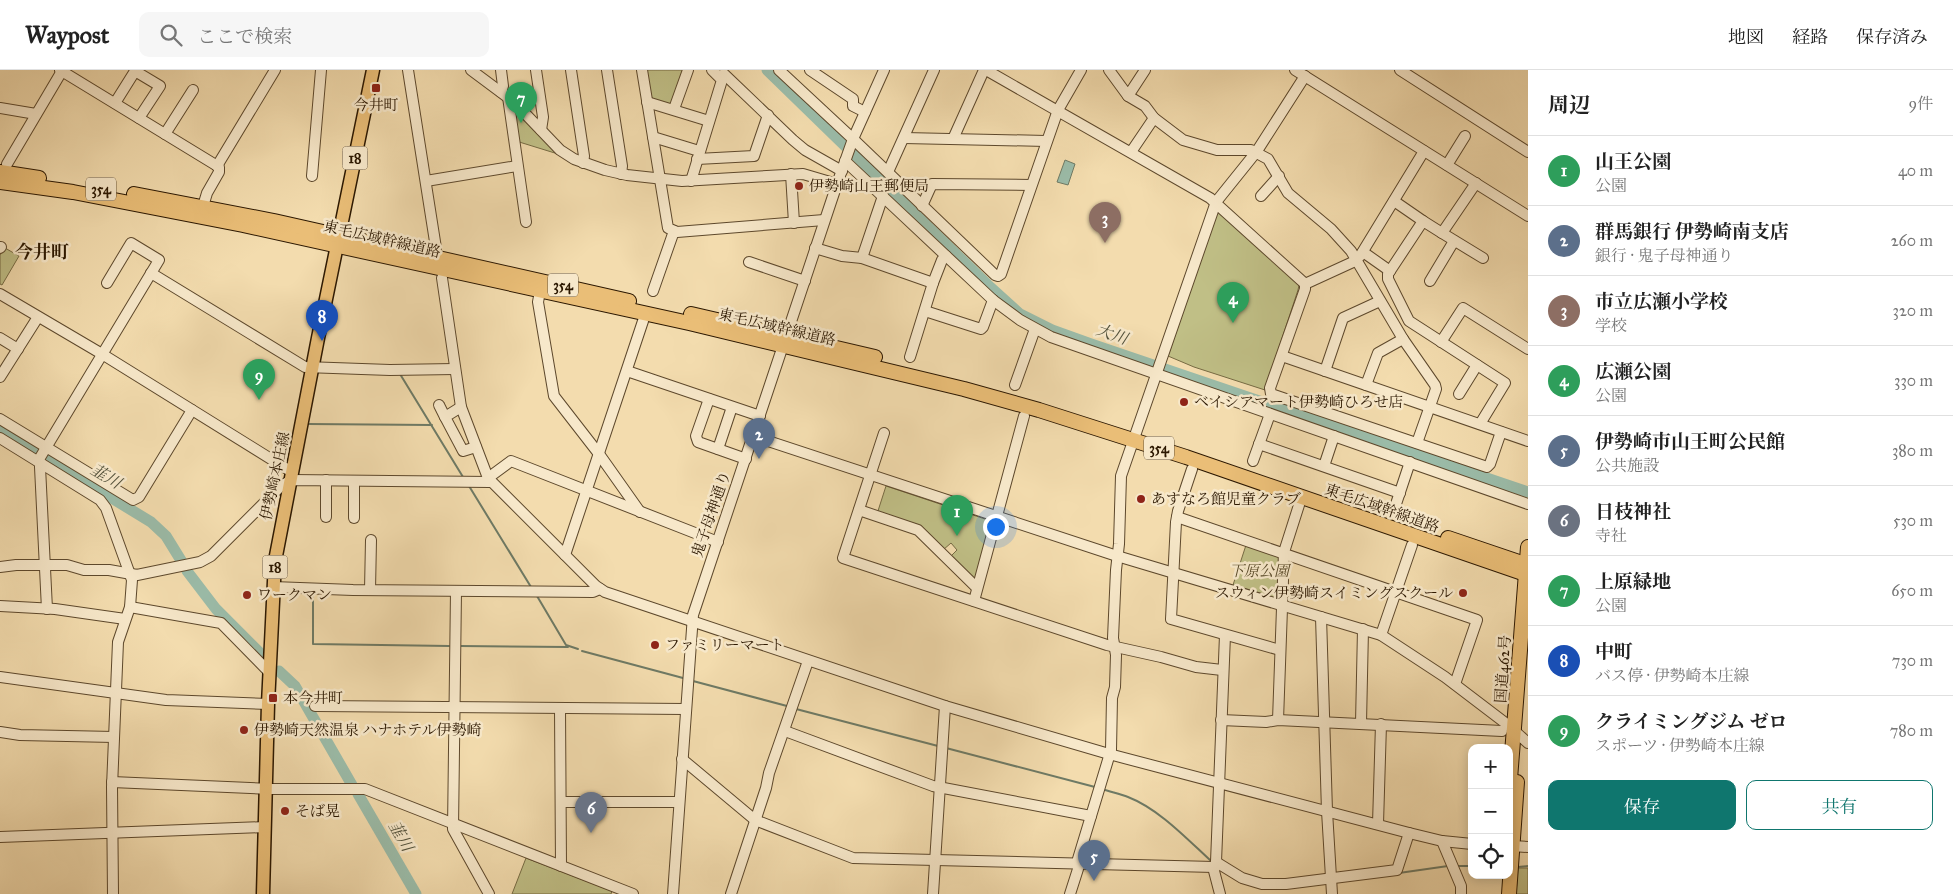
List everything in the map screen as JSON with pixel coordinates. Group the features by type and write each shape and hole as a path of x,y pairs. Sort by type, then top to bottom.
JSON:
{"highway":[{"name":"東毛広域幹線道路","path":"3,168 785,340 967,382 1135,436 1186,457 1527,570"},
{"name":"東毛広域幹線道路","path":"0,182 201,212"},
{"name":"東毛広域幹線道路","path":"338,241 540,291 785,340"},
{"name":"国道462号","path":"1512,834 1516,736 1528,547"},
{"name":"国道462号","path":"1509,789 1528,666"},
{"path":"1500,894 1502,879"},
{"name":"国道462号","path":"1509,894 1510,879"}],"main road":[{"name":"伊勢崎本庄線","path":"263,894 268,704 273,587 278,539 373,70"}],"street":[{"path":"217,166 275,70"},
{"path":"312,176 321,70"},
{"path":"408,70 436,248"},
{"path":"471,70 505,95 560,150 583,163 621,174 691,181 809,174 837,184"},
{"path":"501,70 526,222"},
{"path":"536,70 544,117 541,130"},
{"path":"571,70 584,156 583,163"},
{"path":"607,70 622,166 621,174"},
{"path":"642,70 667,224 674,231 824,220"},
{"path":"674,109 688,70"},
{"path":"779,70 998,276 1001,274 1058,110 1082,70"},
{"path":"810,70 852,99 853,106 865,112"},
{"path":"853,141 884,70"},
{"path":"888,172 934,70"},
{"path":"953,139 985,70 1216,202 1305,284"},
{"path":"1109,70 1128,96 1145,106 1154,118 1183,140 1217,150 1257,151 1270,161 1288,193 1360,256 1390,271"},
{"path":"1128,96 1144,70"},
{"path":"1295,70 1528,216"},
{"path":"1400,70 1528,152"},
{"path":"3,168 61,71 217,166 220,170 207,193 201,212"},
{"path":"115,103 135,71 160,86 139,118"},
{"path":"720,72 805,150 844,163 883,196 993,300 1035,329 1066,344 1528,504"},
{"path":"691,181 722,80 720,72"},
{"path":"1070,894 1111,750 1112,698 1115,687 1114,632 1121,476 1216,202 1257,151 1305,76"},
{"path":"165,134 193,90"},
{"path":"647,102 709,121"},
{"path":"0,108 36,114"},
{"path":"653,137 698,155 754,156 768,115"},
{"path":"1131,152 1154,118"},
{"path":"1447,164 1465,136"},
{"path":"904,138 1046,141"},
{"name":"鬼子母神通り","path":"673,894 692,622 824,220 853,141"},
{"path":"1424,151 1360,256 1305,284 1270,388 1272,394 1487,468 1501,432"},
{"path":"426,181 517,166"},
{"path":"791,174 794,223"},
{"path":"1261,196 1279,176"},
{"path":"1442,233 1476,183"},
{"path":"922,206 932,184 1031,185"},
{"path":"862,258 883,196"},
{"path":"1394,201 1483,258"},
{"path":"1423,221 1390,271 1388,279 1409,321 1505,383 1480,424"},
{"path":"654,290 674,231"},
{"path":"1430,281 1454,241"},
{"path":"47,609 41,456 159,260 131,244 107,283"},
{"path":"815,248 842,256 862,258 933,283"},
{"path":"910,357 933,283 942,260 946,256"},
{"path":"1360,256 1380,301 1402,339 1434,382 1436,389 1417,443"},
{"path":"749,262 805,282"},
{"path":"151,273 300,365 313,368 390,370 455,369"},
{"path":"442,278 461,407 489,480 600,589 692,622 945,706 1109,754 1378,824 1409,834 1442,841 1468,844"},
{"path":"540,291 538,305 554,396 599,454 640,512"},
{"path":"0,294 102,354 287,469 292,475 326,480 354,481 489,480 511,460 718,542"},
{"path":"925,311 980,329 984,327 993,300"},
{"path":"1325,371 1343,318 1380,301"},
{"path":"1441,342 1463,308 1528,349"},
{"path":"0,377 38,317"},
{"path":"565,555 643,322"},
{"path":"1015,385 1035,329"},
{"path":"0,338 18,349"},
{"path":"1366,385 1378,353 1402,339"},
{"path":"1282,356 1528,441"},
{"path":"1459,394 1477,365"},
{"path":"627,371 760,416"},
{"path":"708,399 696,439 698,442 746,458"},
{"path":"439,405 463,451 476,447"},
{"path":"445,417 461,407"},
{"path":"718,449 732,407"},
{"path":"0,438 136,500 140,497 192,410"},
{"path":"1253,461 1270,414"},
{"path":"974,601 976,586 1024,416"},
{"path":"0,419 41,456 103,502 131,575 130,607 118,642 115,693 112,782 113,894"},
{"path":"884,433 842,558 1115,648 1161,657 1196,667 1222,670"},
{"path":"753,436 1117,556 1381,635 1455,684 1516,736"},
{"path":"1324,466 1334,436"},
{"path":"1259,444 1400,492"},
{"path":"1394,510 1410,462"},
{"path":"1192,469 1177,517 1171,619 1280,650"},
{"path":"0,568 67,565 84,570 109,570 131,575 190,565 205,560 292,475"},
{"path":"326,480 326,517"},
{"path":"354,481 354,518"},
{"path":"1278,720 1284,552 1299,505"},
{"path":"859,510 918,530 976,586"},
{"path":"1177,517 1284,552 1477,620 1455,684"},
{"path":"370,590 371,540"},
{"path":"1381,635 1412,545"},
{"path":"273,587 593,592 600,589"},
{"path":"456,591 453,829 489,894"},
{"path":"0,606 47,609 125,619"},
{"path":"130,607 221,623 270,673"},
{"path":"1321,617 1323,722 1332,894"},
{"path":"1361,723 1363,629"},
{"path":"1220,894 1215,864 1225,635"},
{"path":"731,894 769,773 808,661"},
{"path":"0,677 166,700 268,704"},
{"path":"314,706 685,709"},
{"path":"933,894 945,706"},
{"path":"560,708 561,866"},
{"path":"1221,720 1380,724 1516,736"},
{"path":"1378,824 1380,724"},
{"path":"785,731 864,762 939,788 1091,816"},
{"path":"0,732 20,735 114,737"},
{"path":"682,759 755,820 853,858 1078,864 1215,864 1242,878 1262,884 1286,884 1397,870 1409,834"},
{"path":"112,782 266,789 363,789 634,894"},
{"path":"561,802 679,802"},
{"path":"0,837 265,827"},
{"path":"1442,841 1461,886 1461,894"},
{"path":"1513,846 1528,848"}],"green space":[{"path":"644,70 684,70 673,104 669,105 651,99"},
{"path":"511,105 558,154 516,141"},
{"path":"1217,213 1221,213 1299,285 1265,390 1194,367 1168,356"},
{"path":"5,248 19,256 2,285 0,284 0,255"},
{"path":"886,486 988,520 990,524 976,579 972,580 950,557 957,550 951,543 943,550 920,528 877,514"},
{"name":"下原公園","path":"1247,542 1280,556 1279,596 1275,598 1233,585"},
{"path":"526,858 612,891 611,894 512,894"},
{"path":"1518,868 1528,868 1528,894 1516,894"}],"shaded area":[{"path":"1065,160 1075,164 1068,185 1057,182"}],"waterway":[{"name":"大川","path":"767,70 1020,314 1052,330 1091,344 1528,492"},
{"path":"400,374 463,477"},
{"path":"308,424 432,425"},
{"name":"韮川","path":"0,430 151,522 166,536 182,562"},
{"path":"469,486 531,587"},
{"name":"韮川","path":"187,571 216,609 261,654"},
{"path":"313,592 313,644 449,646"},
{"path":"537,596 566,645 578,649"},
{"path":"460,646 568,647"},
{"path":"582,651 683,678"},
{"name":"韮川","path":"279,671 295,686 352,785"},
{"path":"693,681 787,706"},
{"path":"796,709 938,746"},
{"path":"946,748 1095,787"},
{"path":"1102,789 1128,797 1151,809 1172,825 1211,861"},
{"name":"韮川","path":"358,794 416,894"},
{"path":"1399,873 1448,866"},
{"path":"1457,866 1468,866"},
{"path":"1518,867 1528,866"}],"place":[{"name":"今井町","path":"376,88"},
{"name":"上原緑地","path":"521,123"},
{"name":"伊勢崎山王郵便局","path":"799,186"},
{"name":"市立広瀬小学校","path":"1105,243"},
{"name":"広瀬公園","path":"1233,323"},
{"name":"中町","path":"322,341"},
{"name":"クライミングジム ゼロ","path":"259,400"},
{"name":"ベイシアマート伊勢崎ひろせ店","path":"1184,402"},
{"name":"群馬銀行 伊勢崎南支店","path":"759,459"},
{"name":"あすなろ館児童クラブ","path":"1141,499"},
{"name":"山王公園","path":"957,536"},
{"name":"スウィン伊勢崎スイミングスクール","path":"1463,593"},
{"name":"ワークマン","path":"247,595"},
{"name":"ファミリーマート","path":"655,645"},
{"name":"本今井町","path":"273,698"},
{"name":"伊勢崎天然温泉 ハナホテル伊勢崎","path":"244,730"},
{"name":"そば晃","path":"285,811"},
{"name":"日枝神社","path":"591,833"},
{"name":"伊勢崎市山王町公民館","path":"1094,881"}],"district":[{"name":"今井町","path":"42,252"}]}
